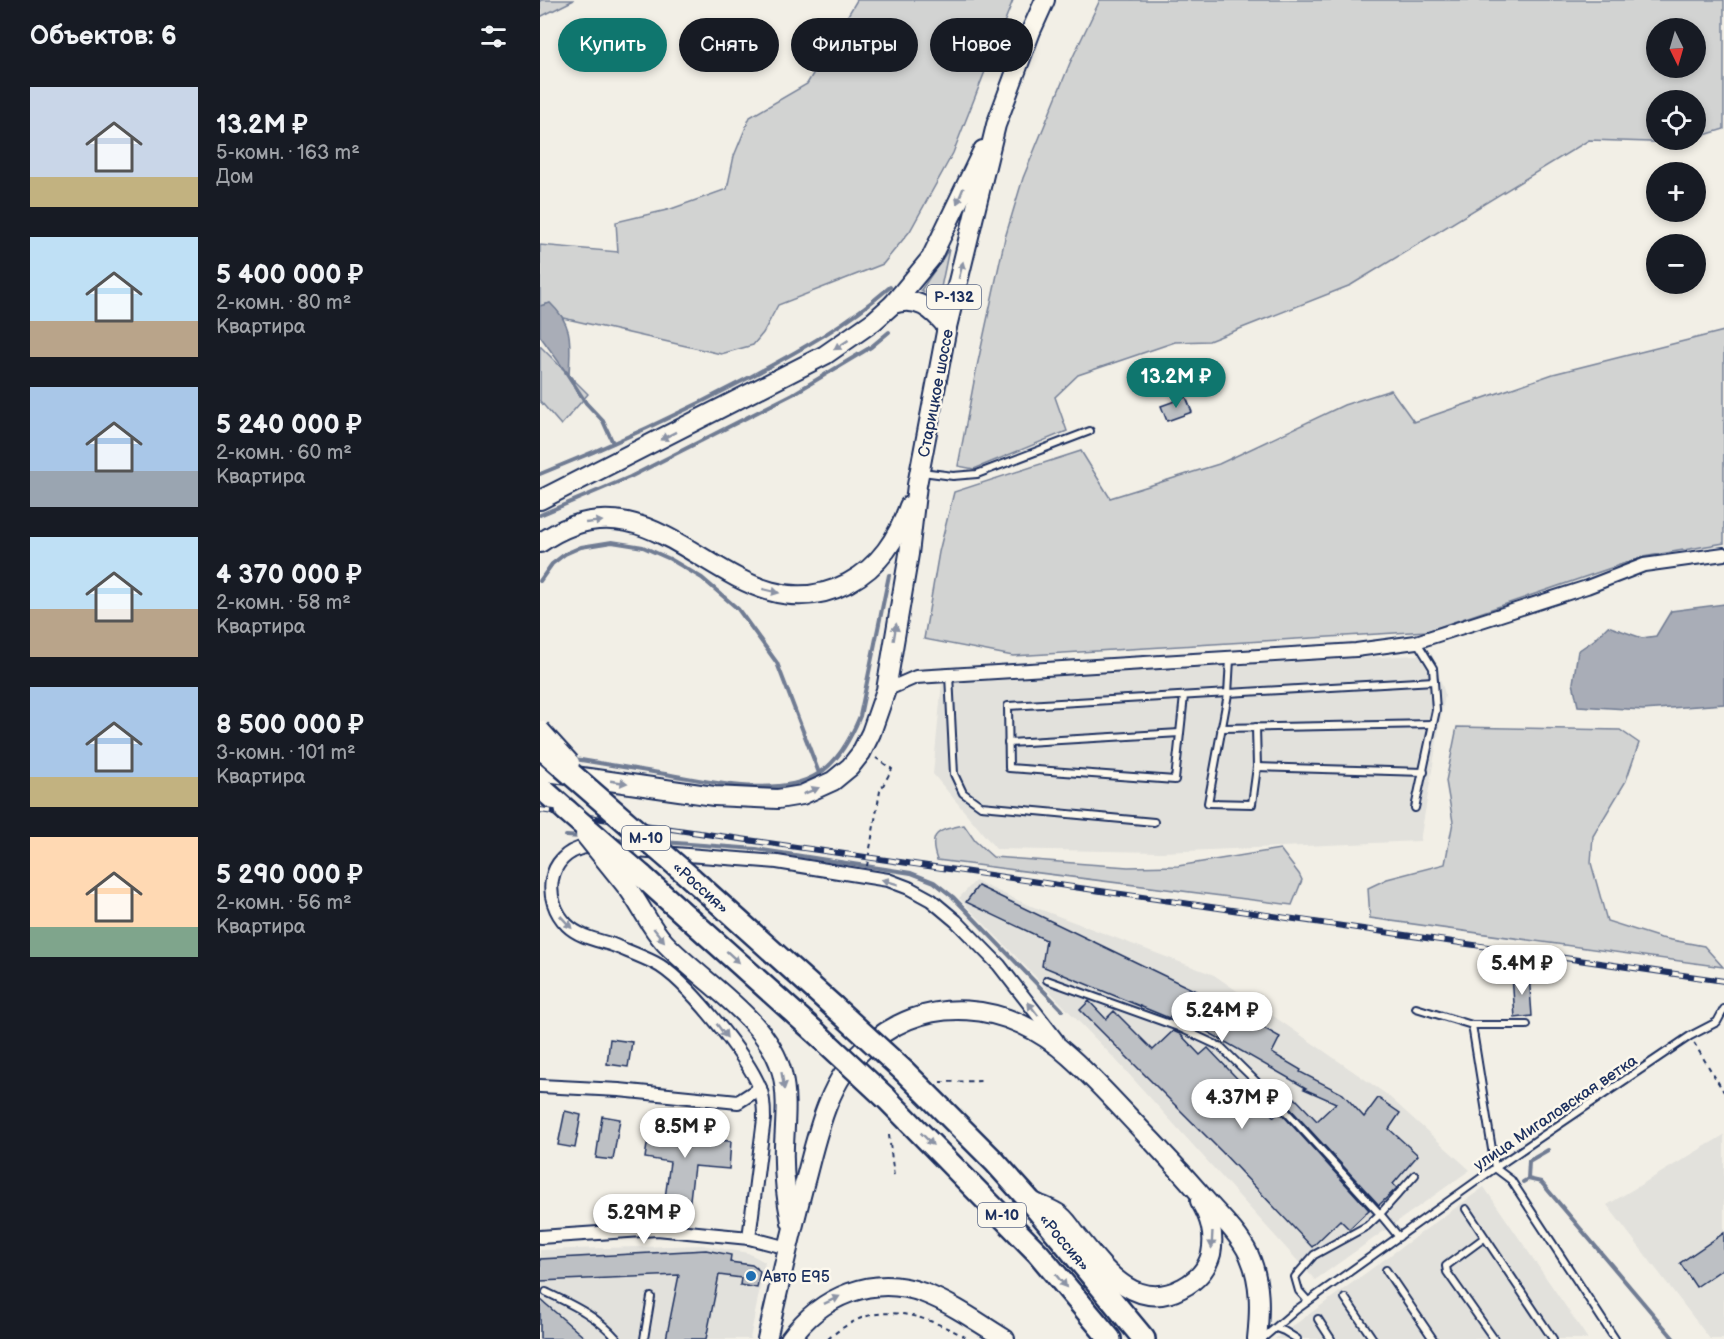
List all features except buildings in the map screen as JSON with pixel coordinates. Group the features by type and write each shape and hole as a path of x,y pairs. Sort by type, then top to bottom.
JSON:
{"highway":[{"name":"«Россия»","path":"540,747 602,798 905,1072 995,1162 1144,1339"},
{"name":"«Россия»","path":"540,787 566,810 635,881 813,1030 886,1098 1038,1253 1110,1339"}],"main road":[{"name":"Старицкое шоссе","path":"540,771 714,796 778,800 802,795 833,781 856,761 871,733 886,690 909,554 918,478 947,327 996,125 1044,0"},
{"path":"540,500 825,355 874,321 893,304 923,269 938,245 966,182 996,125"},
{"path":"893,304 905,301 922,304 932,309 947,327"},
{"path":"540,543 563,529 580,523 625,521 666,535 751,585 777,593 811,594 832,590 852,581 882,557 896,537 918,478"},
{"path":"540,730 602,798"},
{"path":"635,881 663,941 754,1024 769,1042 779,1060 785,1088 784,1164 792,1227"},
{"path":"767,1339 792,1227 817,1135 827,1105 851,1063 862,1050 892,1027 914,1017 935,1011 976,1010 998,1016 1028,1029 1069,1055 1180,1170 1237,1235 1249,1255 1259,1293 1259,1339"},
{"path":"1029,1200 1061,1216 1102,1265 1124,1286 1148,1295 1170,1294 1185,1287 1202,1272 1210,1256 1213,1238 1206,1213 1180,1170"},
{"path":"790,1339 812,1313 824,1304 849,1293 881,1287 895,1287 923,1293 962,1312 1005,1339"}],"street":[{"path":"886,690 916,677 1356,650 1416,642 1587,587 1644,565 1724,554"},
{"path":"749,1238 764,1119 764,1103 760,1088 752,1072 720,1027 690,991 672,974 658,964 638,955 576,932 564,921 555,906 552,889 555,870 564,855 573,849 585,847 777,862 879,878 909,888 931,900 956,921 999,965 1069,1055"},
{"path":"540,1086 620,1090 738,1102 760,1088"},
{"path":"540,1237 657,1229 749,1238 788,1248"}],"lane":[{"path":"918,478 977,474 1090,431"},
{"path":"1415,808 1436,710 1433,668 1416,642"},
{"path":"1230,658 1228,694 1208,803 1252,804 1257,767 1256,727"},
{"path":"949,675 954,774 963,793 981,806 1154,822"},
{"path":"1184,696 1175,780 1009,768 1008,706 1434,681"},
{"path":"1221,728 1433,724"},
{"path":"1008,743 1180,733"},
{"path":"1257,767 1424,772"},
{"path":"1047,980 1178,1027 1221,1047 1281,1106 1399,1237"},
{"path":"1416,1008 1472,1025 1527,1025"},
{"name":"улица Мигаловская ветка","path":"1259,1339 1308,1301 1495,1167 1690,1036 1716,1022 1724,1009"},
{"path":"1472,1025 1495,1167 1511,1180 1615,1339"},
{"path":"1308,1301 1299,1291 1295,1277 1314,1255 1366,1226 1415,1175"},
{"path":"1466,1209 1553,1339"},
{"path":"1484,1238 1446,1266 1447,1272 1494,1339"},
{"path":"1386,1270 1433,1339"},
{"path":"546,1292 584,1310 607,1327 617,1339"},
{"path":"644,1339 651,1297"},
{"path":"1345,1298 1373,1339"},
{"path":"1318,1319 1331,1339"},
{"path":"1275,1328 1284,1330 1297,1339"}],"path":[{"path":"867,863 880,791 892,769 873,756"},
{"path":"1690,1036 1724,1092"},
{"path":"940,1082 982,1081"},
{"path":"889,1135 894,1177"},
{"path":"828,1339 852,1322 890,1313 914,1315 969,1339"}],"shaded area":[{"path":"540,0 574,0 540,17"},
{"path":"857,0 1013,0 1006,18 930,18 930,72 985,72 953,153 910,231 883,264 778,305 763,333 753,345 721,354 563,318 550,303 540,306 540,245 618,252 616,222 671,209 727,189 734,156 750,117 807,84 814,72 918,72 918,18 846,18"},
{"path":"1100,0 1724,0 1724,129 1706,135 1706,90 1646,90 1646,142 1589,140 1351,285 1209,341 1175,342 1078,375 1055,397 1067,431 974,469 958,466 1005,238 1023,178 1070,63"},
{"path":"949,249 939,297 937,298 921,290"},
{"path":"550,303 558,311 567,328 570,345 569,376 540,336 540,306"},
{"path":"1724,331 1724,543 1643,557 1427,631 1013,656 924,639 939,552 954,492 1081,451 1110,498 1219,464 1344,405 1391,390 1414,422 1553,374"},
{"path":"540,346 588,394 561,425 540,401"},
{"path":"1724,604 1724,704 1643,710 1578,706 1573,683 1578,651 1608,626 1642,638 1656,636 1671,611"},
{"path":"1432,654 1445,694 1420,841 1162,852 996,849 933,774 942,682"},
{"path":"1457,727 1620,730 1639,743 1626,781 1593,836 1591,863 1607,921 1661,938 1704,946 1723,967 1370,918 1368,888 1387,879 1445,864 1453,822 1446,781"},
{"path":"964,825 975,841 993,857 1128,867 1178,866 1280,849 1302,880 1292,905 937,860 933,843 937,834"},
{"path":"975,881 1026,904 1214,975 1386,1094 1470,1170 1315,1280 1116,1060 959,898"},
{"path":"1724,1135 1724,1339 1710,1339 1607,1205"},
{"path":"1484,1187 1588,1339 1275,1339"},
{"path":"702,1245 748,1253 765,1262 750,1339 540,1339 540,1250"}],"waterway":[{"path":"540,474 647,428 752,376 840,325 890,287"},
{"path":"540,515 630,477 793,394 871,347 889,332"},
{"path":"566,372 586,403 603,421 613,443"},
{"path":"540,581 552,564 565,554 581,547 612,542 643,547 670,559 702,578 738,609 777,663 819,773"},
{"path":"575,759 743,786 783,786 818,774 832,763 843,749 860,716 889,575"},
{"path":"566,836 581,837"},
{"path":"612,839 635,840"},
{"path":"663,842 756,849 911,873 934,882 953,897 1062,1010"},
{"path":"1528,1179 1529,1161 1548,1150"},
{"path":"1523,1182 1528,1179 1541,1182 1674,1339"}],"railway":[{"path":"540,810 1724,981"}],"place":[{"name":"Авто E95","path":"751,1276"}]}
